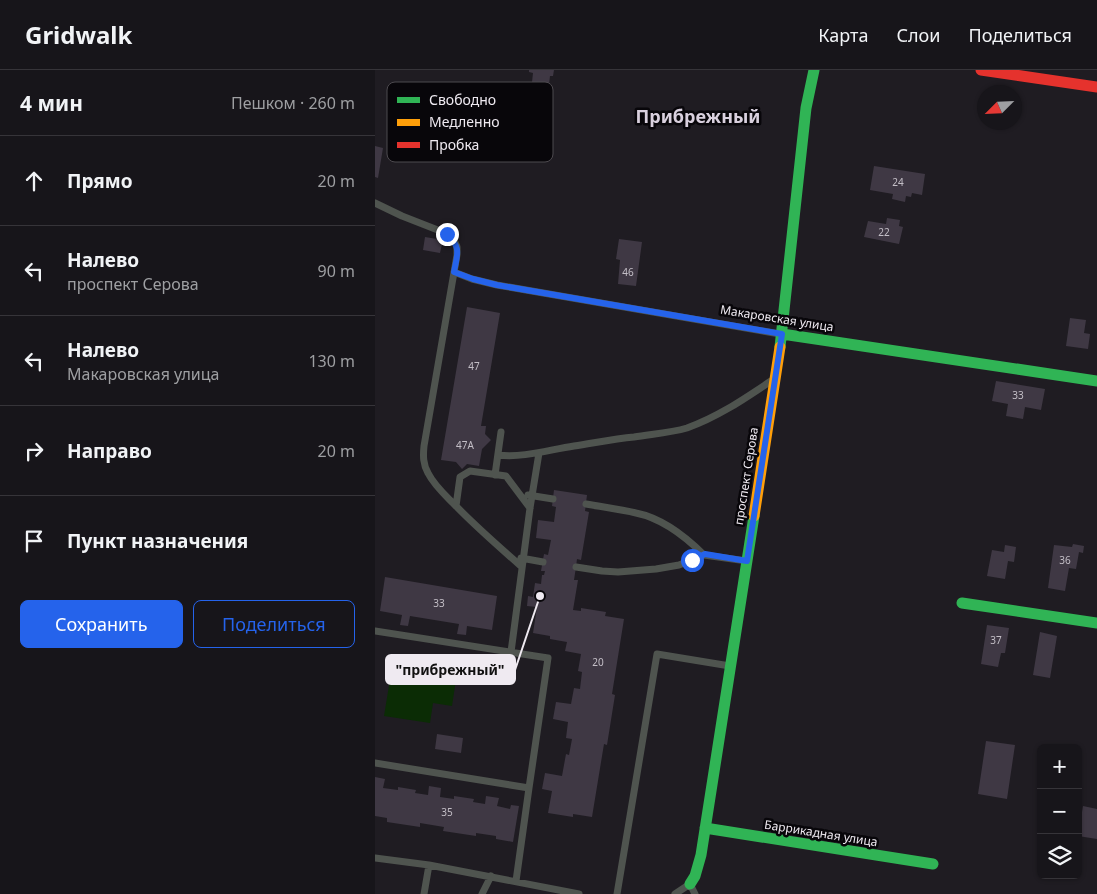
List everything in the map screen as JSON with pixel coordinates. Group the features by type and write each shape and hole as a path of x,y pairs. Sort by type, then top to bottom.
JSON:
{"street":[{"name":"проспект Серова","path":"693,889 705,828 782,334 806,108 814,70"},
{"path":"981,70 1097,87"},
{"name":"Макаровская улица","path":"782,334 1097,381"},
{"path":"962,603 1097,623"},
{"name":"Баррикадная улица","path":"705,828 933,864"}],"lane":[{"path":"375,203 447,234 454,240 457,247 423,456 424,464 433,481 456,506 489,539 522,566"},
{"name":"Макаровская улица","path":"454,272 497,285 782,334"},
{"path":"498,455 539,453 570,446 686,428 733,407 775,378"},
{"path":"495,475 501,432"},
{"path":"511,652 539,453"},
{"path":"456,506 460,478 470,471 506,476 530,508"},
{"path":"519,494 553,499"},
{"path":"586,504 635,512 652,518 681,535 705,554 747,561"},
{"path":"576,567 618,572 657,570 679,565 705,554"},
{"path":"510,556 543,562"},
{"path":"375,630 548,658 517,881"},
{"path":"617,894 657,654 730,666"},
{"path":"375,763 529,788"},
{"path":"375,858 429,865 579,894"},
{"path":"424,894 429,865"},
{"path":"482,894 491,876"},
{"path":"675,894 693,889"}],"green space":[{"path":"394,655 458,666 452,706 433,703 430,723 384,716"}],"building":[{"path":"529,70 554,70 553,76 550,76 549,82 532,82 533,73 529,72"},
{"path":"375,146 383,148 378,178 375,177"},
{"path":"874,166 925,174 922,195 912,193 911,197 906,196 905,202 892,199 893,194 870,190"},
{"path":"887,218 900,220 899,226 903,227 899,244 864,237 868,221 886,224"},
{"path":"425,237 443,240 440,253 423,250"},
{"path":"619,239 642,242 636,286 618,284 620,260 616,259"},
{"path":"467,307 500,313 481,426 486,426 485,434 491,440 482,449 479,466 467,464 462,469 456,462 441,460"},
{"path":"1070,318 1086,320 1084,333 1090,334 1088,349 1066,346"},
{"path":"996,381 1045,389 1041,410 1025,407 1023,419 1006,416 1008,404 992,401"},
{"path":"554,490 587,495 585,511 589,512 581,560 577,559 574,580 578,580 573,610 581,611 581,608 606,612 605,616 624,619 612,694 615,695 607,745 604,744 592,817 573,814 573,817 548,813 552,791 542,789 545,773 562,776 566,754 569,755 572,739 566,738 568,722 553,719 556,702 571,704 574,688 580,689 582,672 578,671 581,654 565,651 567,642 533,633 537,607 527,606 528,596 533,597 535,583 541,584 542,575 544,575 545,571 541,571 544,554 548,555 551,540 536,538 538,520 554,522 556,507 552,506"},
{"path":"1073,544 1084,546 1083,553 1079,552 1076,569 1069,568 1065,591 1048,588 1054,545 1072,547"},
{"path":"1005,545 1016,547 1014,562 1008,561 1005,579 987,576 992,550 1004,552"},
{"path":"385,577 497,596 492,630 467,626 466,635 457,634 459,624 410,616 408,626 400,625 402,615 380,611"},
{"path":"987,625 1009,628 1005,653 1001,653 998,667 981,664"},
{"path":"1040,632 1057,636 1050,678 1033,675"},
{"path":"437,734 463,738 461,753 435,749"},
{"path":"986,741 1015,745 1007,799 978,794"},
{"path":"375,777 385,779 383,788 398,790 398,787 416,790 415,793 428,795 429,786 441,788 440,797 454,799 454,796 474,799 473,802 485,804 486,796 499,798 497,806 510,809 511,805 519,806 513,842 496,839 496,836 476,833 476,836 443,831 444,827 420,823 420,827 387,822 387,818 375,816"},
{"path":"1083,806 1097,809 1097,839 1082,837"}],"traffic: fast":[{"path":"780,347 806,108 814,70"},
{"path":"782,334 1097,381"},
{"path":"690,884 695,876 701,855 754,516"},
{"path":"962,603 1097,623"},
{"path":"705,828 933,864"}],"traffic: slow":[{"path":"754,516 780,347"}],"traffic: jam":[{"path":"981,70 1097,87"}],"place":[{"name":"\"прибрежный\"","path":"540,596"}],"district":[{"name":"Прибрежный","path":"698,116"}],"route":[{"path":"447,234 454,240 457,247 454,272 473,279 497,285 782,334 747,561 705,554 692,560"}]}
